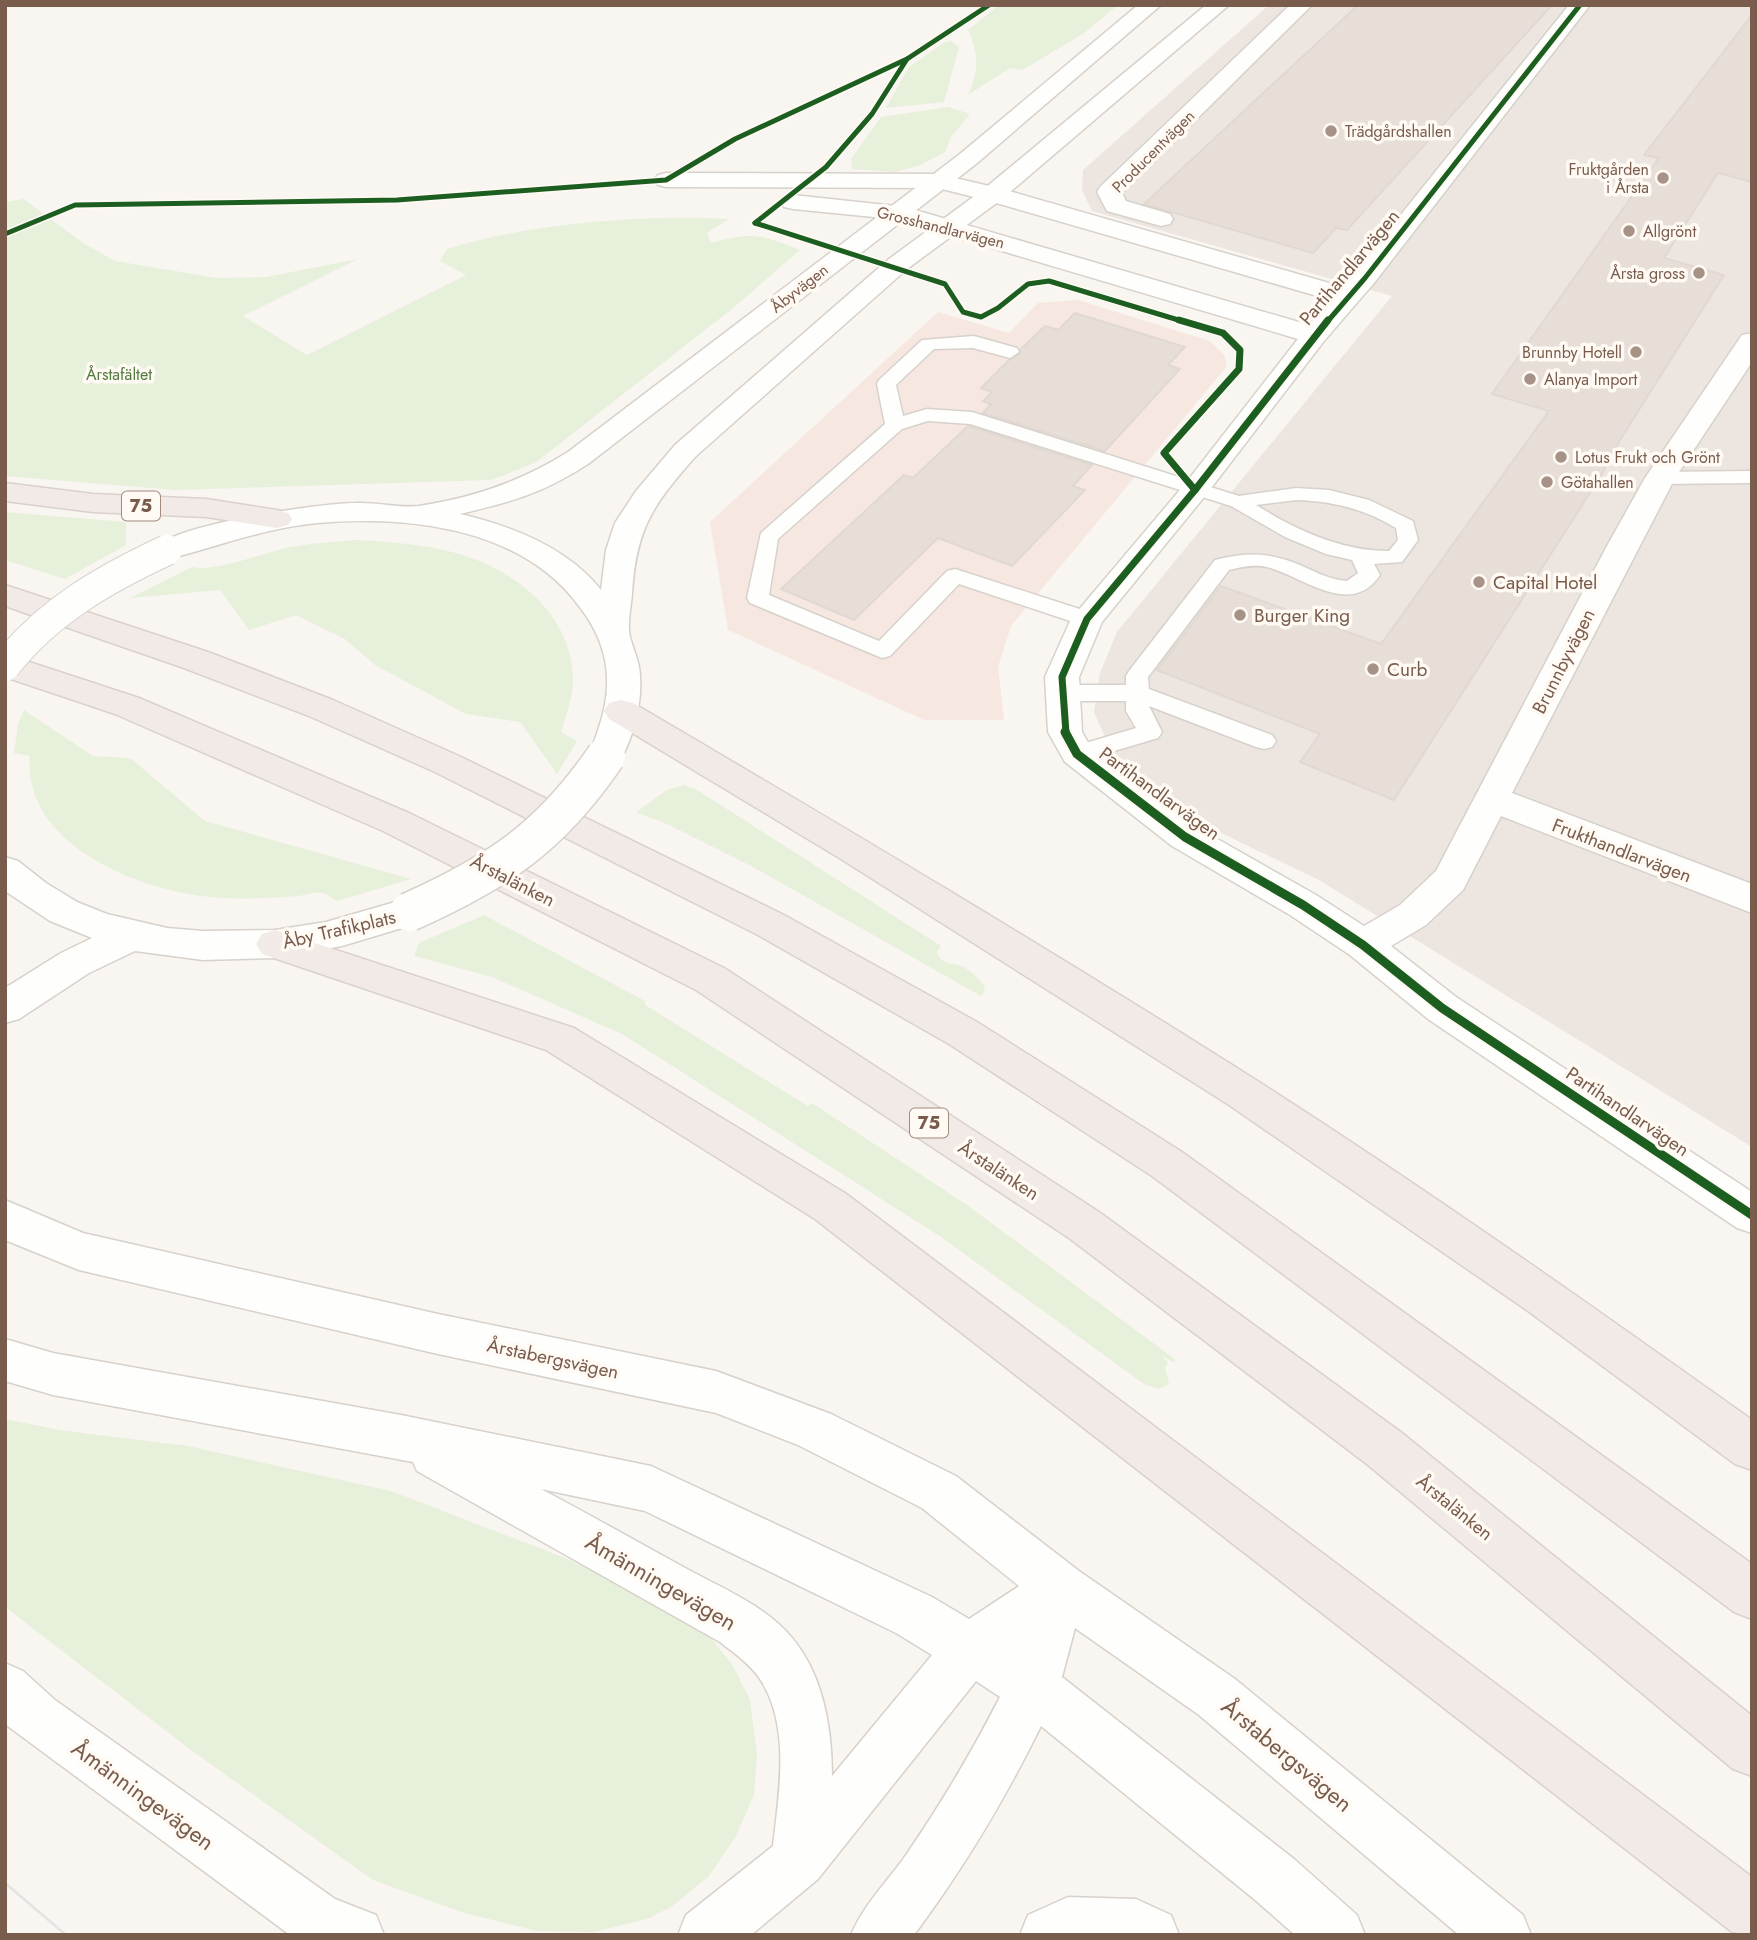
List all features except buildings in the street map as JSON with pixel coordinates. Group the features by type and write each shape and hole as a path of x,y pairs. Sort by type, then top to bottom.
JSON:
{"highway":[{"name":"75","path":"5,492 93,503 206,509 277,519"},
{"path":"5,595 196,660 321,708 447,764 771,925 951,1027 1167,1164 1752,1594"},
{"name":"Årstalänken","path":"5,665 127,706 371,811 710,979 1084,1225 1385,1449 1752,1750"},
{"path":"621,711 854,850 1243,1093 1545,1297 1752,1448"},
{"path":"275,944 560,1039 830,1206 1752,1912"}],"street":[{"name":"Åbyvägen","path":"418,515 514,492 543,480 578,458 938,181 1151,5"},
{"path":"613,631 621,548 637,514 658,481 685,451 898,264 993,194 1219,5"},
{"name":"Producentvägen","path":"1181,225 1116,206 1109,192 1302,5"},
{"name":"Partihandlarvägen","path":"1580,5 1357,287 1315,335 1195,490 1087,619 1062,677 1065,732 1077,754 1185,837 1303,905 1363,945 1442,1008 1752,1215"},
{"name":"Grosshandlarvägen","path":"1315,335 896,212 805,202 748,200 666,180 938,181 1357,287"},
{"path":"1339,270 1357,287"},
{"name":"Brunnbyvägen","path":"1363,945 1413,915 1450,880 1622,546 1660,478 1752,341"},
{"name":"Åby Trafikplats","path":"5,665 39,628 77,598 120,571 167,550 216,533 277,519 369,512 418,515 462,523 503,536 540,554 571,576 596,602 613,631 621,656 624,683 621,711 606,756 583,792 551,827 511,859 463,888 409,912 351,930 275,944 201,945 131,936 90,924 54,907 23,888 5,870"},
{"name":"Frukthandlarvägen","path":"1493,799 1752,899"},
{"path":"5,1008 75,963 131,936"},
{"name":"Årstabergsvägen","path":"5,1218 15,1226 79,1251 438,1334 716,1392 814,1429 939,1492 1061,1588 1217,1697 1503,1935"},
{"path":"5,1360 53,1374 401,1437 651,1489 914,1615 1033,1687 1274,1879 1337,1935"},
{"name":"Åmänningevägen","path":"401,1437 738,1624 778,1661 802,1713 807,1779 799,1860"},
{"path":"706,1935 799,1860 969,1650 1061,1588"},
{"path":"879,1935 924,1876 985,1782 1033,1687 1061,1588"},
{"name":"Åmänningevägen","path":"5,1689 37,1718 334,1930"},
{"path":"1048,1935 1068,1925 1136,1927 1150,1935"}],"lane":[{"path":"895,425 886,384 929,344 974,342 1010,352"},
{"path":"1087,619 955,576 882,651 758,598 768,537 895,425 926,415 972,418 1238,502 1268,523 1360,555 1376,559 1395,556 1408,540 1406,525 1391,515 1321,495 1283,494 1238,502"},
{"path":"1660,478 1752,477"},
{"path":"1077,754 1150,732 1138,711 1137,676 1222,565 1249,560 1273,562 1317,581 1339,587 1354,587 1369,575 1360,555"},
{"path":"1063,693 1138,693 1264,741"}],"shaded area":[{"path":"1269,5 1752,5 1752,1147 1319,880 1215,830 1152,792 1114,757 1094,712 1100,673 1117,632 1392,296 1092,211 1082,190 1083,170"},
{"path":"1078,300 1210,341 1224,355 1227,366 1011,626 998,667 1004,720 924,720 728,630 710,522 938,312 1009,333 1038,303"}],"green space":[{"path":"999,5 1118,5 1083,34 1022,70 1010,68 968,95 976,62 968,30"},
{"path":"951,41 959,47 944,102 886,108 909,67 945,42"},
{"path":"948,107 970,114 951,137 945,152 921,165 895,172 852,169 851,159 881,117"},
{"name":"Årstafältet","path":"24,199 83,243 115,261 217,278 266,277 358,259 243,316 307,355 466,275 440,261 447,249 479,240 587,222 661,218 729,219 707,233 711,243 756,236 800,250 732,309 535,463 491,480 175,490 5,476 5,202"},
{"path":"5,512 126,522 126,545 65,579 5,560"},
{"path":"356,540 429,547 452,552 496,569 535,596 562,633 570,655 573,679 571,700 561,732 577,741 557,774 520,722 466,714 375,665 345,639 296,615 249,630 220,590 130,598 192,567 226,565 299,546"},
{"path":"24,710 93,756 130,758 205,821 411,879 337,901 320,893 265,898 211,897 152,885 120,873 91,858 65,838 45,815 33,787 30,756 14,753 18,724"},
{"path":"684,785 697,790 941,946 937,952 939,957 972,972 985,986 983,994 981,996 753,867 667,824 636,812 667,790"},
{"path":"484,915 645,1001 645,1005 808,1106 812,1103 967,1205 1176,1360 1173,1362 1162,1356 1168,1363 1165,1367 1169,1384 1158,1389 1144,1384 941,1237 622,1034 492,977 414,956 419,943"},
{"path":"5,1419 59,1430 188,1446 391,1491 565,1558 648,1598 710,1637 732,1664 750,1700 757,1753 754,1795 736,1836 709,1876 671,1907 647,1919 594,1932 537,1931 464,1913 373,1880 187,1747 5,1607"}],"tram line":[{"path":"5,1883 66,1935"}],"cycle path":[{"path":"755,223 826,167 872,114 907,59 989,5"},
{"path":"1580,5 1365,278 1315,335 1195,490 1087,619 1062,677 1065,732 1077,754 1185,837 1303,905 1363,945 1442,1008 1752,1215"},
{"path":"5,234 75,205 397,200 666,180 735,139 907,59"},
{"path":"755,223 945,284 960,309 972,317 990,314 1028,284 1049,281 1223,333 1240,350 1239,369 1164,453 1195,490"}],"place":[{"name":"Trädgårdshallen","path":"1331,131"},
{"name":"Fruktgården i Årsta","path":"1663,178"},
{"name":"Allgrönt","path":"1629,231"},
{"name":"Årsta gross","path":"1699,273"},
{"name":"Brunnby Hotell","path":"1636,352"},
{"name":"Alanya Import","path":"1530,379"},
{"name":"Lotus Frukt och Grönt","path":"1561,457"},
{"name":"Götahallen","path":"1547,482"},
{"name":"Capital Hotel","path":"1479,582"},
{"name":"Burger King","path":"1240,615"},
{"name":"Curb","path":"1373,669"}]}
